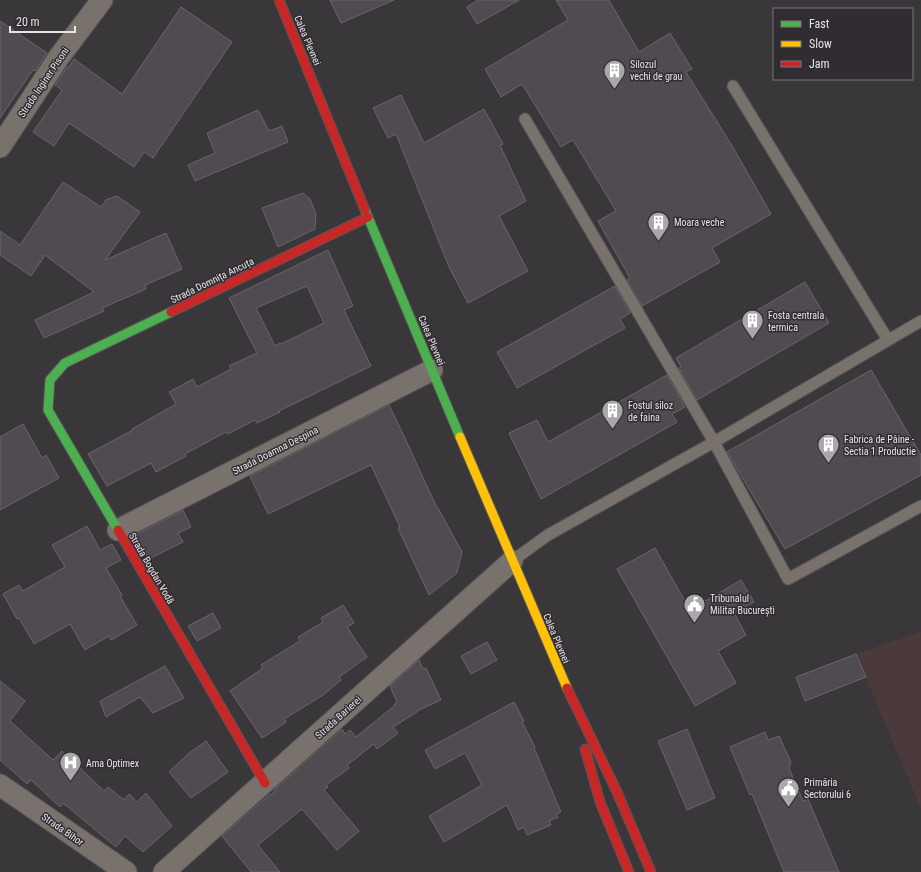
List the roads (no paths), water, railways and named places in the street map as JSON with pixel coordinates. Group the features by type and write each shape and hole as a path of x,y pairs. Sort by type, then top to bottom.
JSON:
{"main road":[{"name":"Calea Plevnei","path":"279,0 512,562 566,687 617,792 650,872"},
{"name":"Strada Domnița Ancuța","path":"65,363 368,217"},
{"name":"Strada Bogdan Vodă","path":"65,363 50,380 48,410 265,783"},
{"name":"Calea Plevnei","path":"566,687 600,802 629,872"}],"street":[{"name":"Strada Inginer Pisoni","path":"0,147 59,57 102,0"},
{"name":"Strada Doamna Despina","path":"118,530 432,370"},
{"name":"Strada Barierei","path":"164,872 512,562"},
{"name":"Strada Bihor","path":"0,785 126,872"}],"lane":[{"path":"733,86 888,340"},
{"path":"525,118 714,442 788,579 921,506"},
{"path":"512,562 548,535 714,442 921,321"}],"place":[{"name":"Silozul vechi de grau","path":"615,90"},
{"name":"Moara veche","path":"659,242"},
{"name":"Fosta centrala termica","path":"752,340"},
{"name":"Fostul siloz de faina","path":"613,430"},
{"name":"Fabrica de Pâine - Sectia 1 Productie","path":"828,464"},
{"name":"Tribunalul Militar București","path":"694,624"},
{"name":"Ama Optimex","path":"70,782"},
{"name":"Primăria Sectorului 6","path":"789,808"}]}
